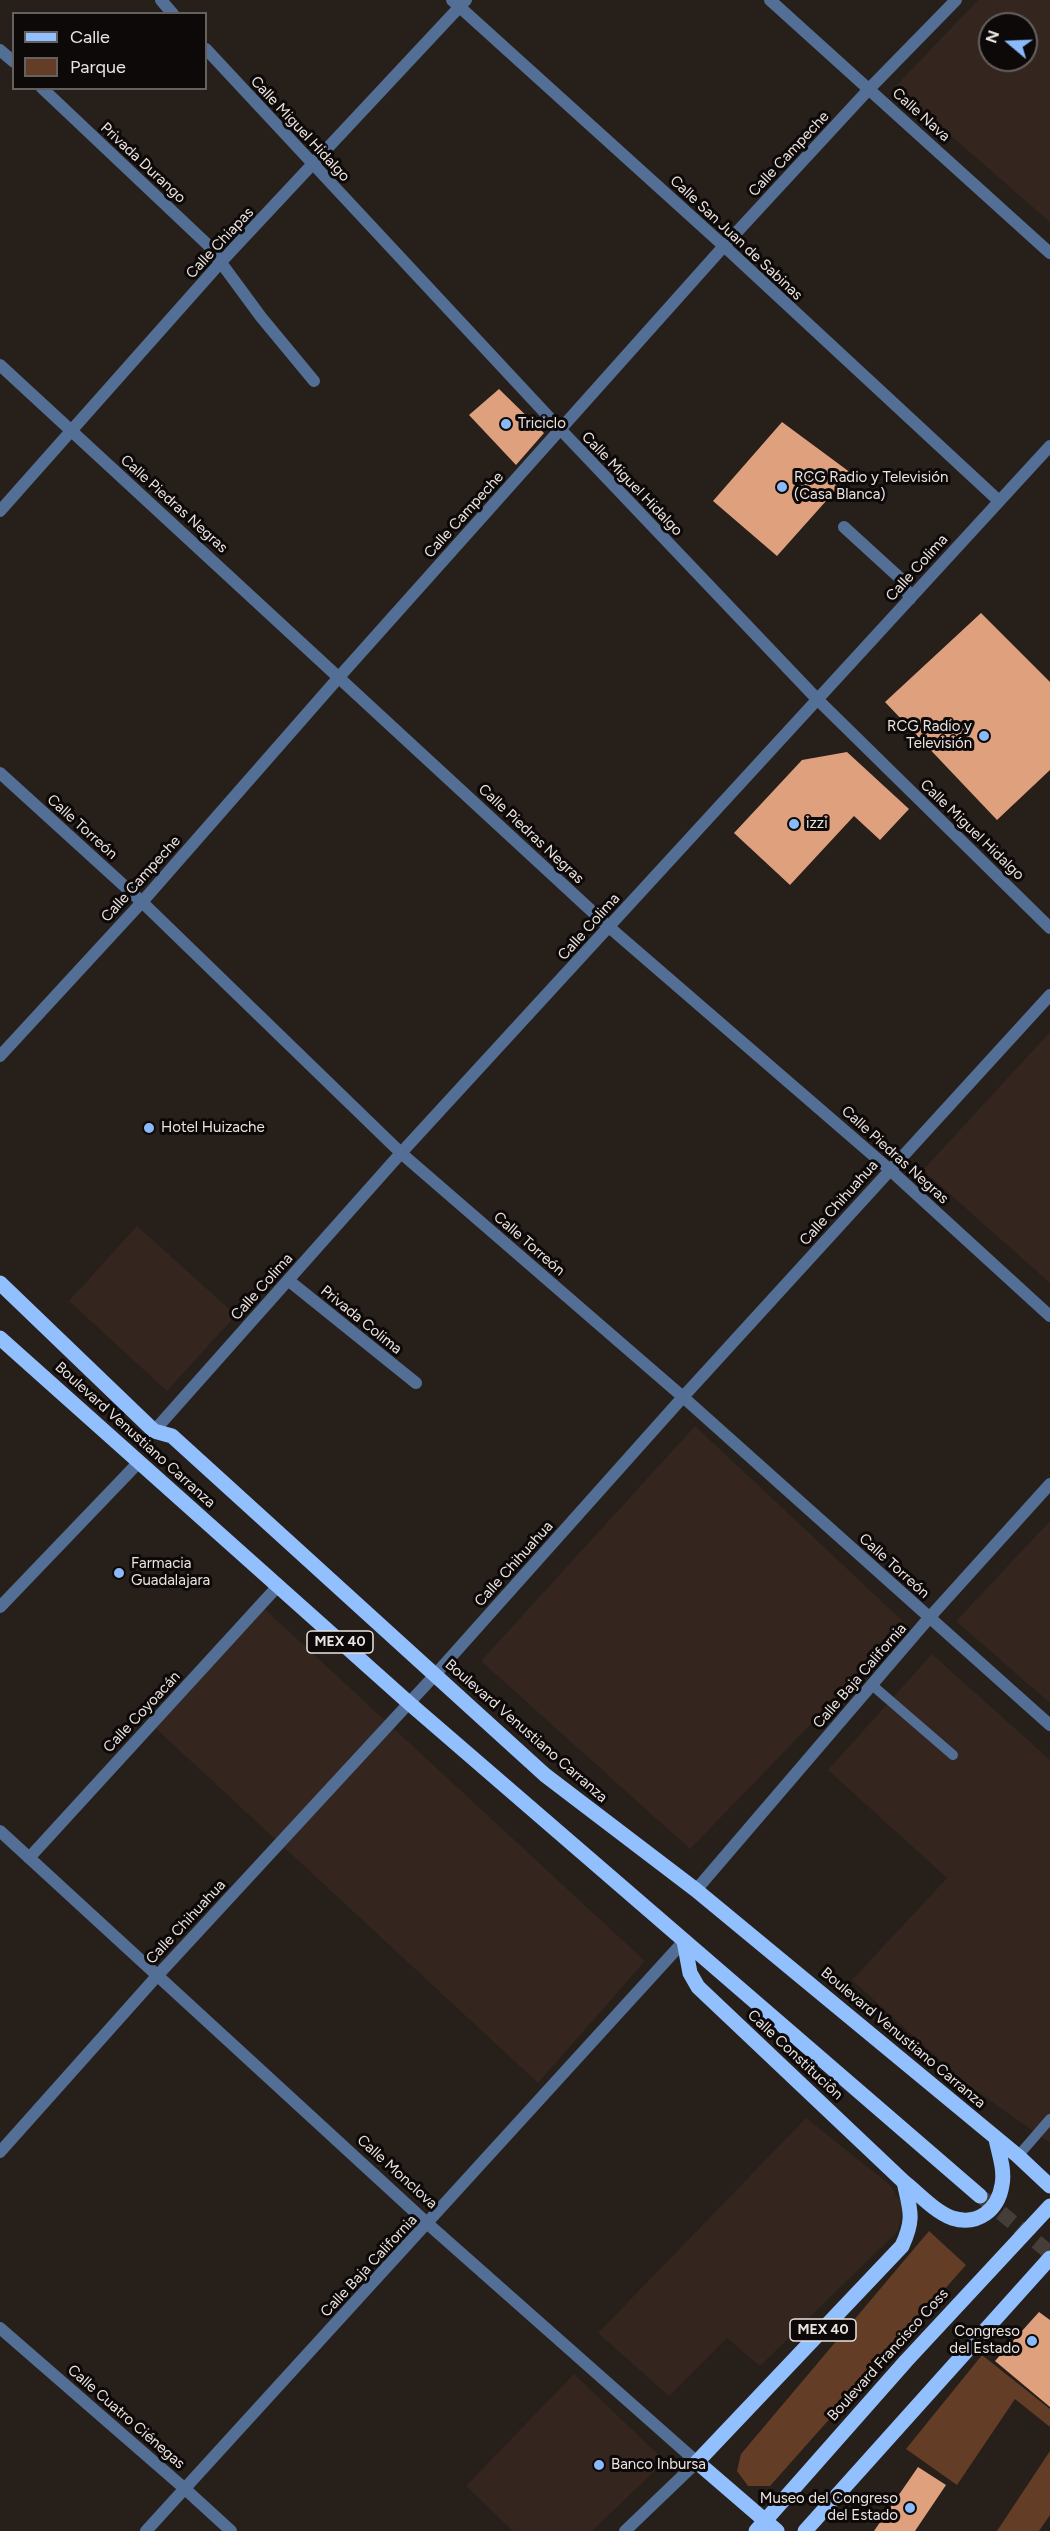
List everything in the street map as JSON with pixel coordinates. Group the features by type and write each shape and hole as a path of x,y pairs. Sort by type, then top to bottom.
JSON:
{"main road":[{"name":"Boulevard Venustiano Carranza","path":"0,1283 153,1431 172,1436 545,1775 696,1890 1018,2156 1050,2186"},
{"name":"Boulevard Venustiano Carranza","path":"3,1346 139,1462 408,1703 980,2196"},
{"name":"Calle Constituciôn","path":"684,1941 690,1972 698,1987 904,2182 940,2211 952,2218 968,2220 983,2217 997,2204 1003,2184 996,2139"},
{"name":"MEX 40","path":"697,2462 902,2246 911,2227 910,2207 904,2182"},
{"name":"Boulevard Francisco Coss","path":"760,2526 906,2361 1050,2206"},
{"path":"805,2531 1050,2258"},
{"name":"Calle Monclova","path":"697,2462 760,2526 777,2531"}],"street":[{"path":"161,0 171,12"},
{"name":"Calle Nava","path":"770,0 1050,253"},
{"name":"Calle Campeche","path":"0,1056 142,902 340,676 724,246 870,88 956,0"},
{"name":"Calle Chiapas","path":"0,511 221,262 313,166 459,2"},
{"name":"Calle San Juan de Sabinas","path":"459,2 999,501"},
{"path":"0,50 12,60"},
{"name":"Calle Miguel Hidalgo","path":"207,50 561,430 817,699 1050,928"},
{"name":"Privada Durango","path":"44,90 201,237 261,317 314,381"},
{"name":"Calle Piedras Negras","path":"0,365 340,676 609,927 890,1169 1050,1316"},
{"name":"Calle Colima","path":"153,1431 402,1153 1050,446"},
{"path":"844,527 902,580 910,599"},
{"name":"Calle Torreón","path":"0,772 142,902 402,1153 683,1397 1050,1725"},
{"name":"Calle Chihuahua","path":"0,2152 157,1976 434,1676 683,1397 1050,995"},
{"name":"Privada Colima","path":"288,1280 416,1383"},
{"path":"0,1606 139,1462"},
{"name":"Calle Baja California","path":"696,1890 929,1618 1050,1485"},
{"name":"Calle Coyoacán","path":"29,1858 278,1587"},
{"name":"Calle Monclova","path":"0,1831 428,2224 697,2462"},
{"name":"Calle Baja California","path":"146,2531 684,1941"},
{"name":"Calle Cuatro Ciénegas","path":"0,2328 231,2531"},
{"path":"625,2531 697,2462"}],"lane":[{"path":"872,1685 953,1755"},
{"path":"1018,2156 1050,2119"}],"shaded area":[{"path":"978,0 1050,0 1050,222 895,87"},
{"path":"1050,1032 1050,1283 923,1170"},
{"path":"137,1226 236,1315 167,1391 69,1301"},
{"path":"695,1426 907,1625 690,1849 481,1661"},
{"path":"1050,1521 1050,1703 956,1621"},
{"path":"256,1601 645,1961 538,2083 150,1723"},
{"path":"932,1654 1050,1760 1050,2143 965,2083 852,1980 947,1878 828,1770"},
{"path":"806,2118 890,2185 903,2205 898,2231 760,2366 727,2338 669,2396 598,2333"},
{"path":"574,2374 665,2461 592,2531 513,2531 466,2486"}],"green space":[{"path":"929,2231 966,2265 770,2486 748,2486 737,2471 741,2454"},
{"path":"982,2355 1050,2409 1050,2427 1015,2399 957,2485 906,2449"},
{"path":"1050,2451 1050,2515 1039,2531 997,2531"}],"building":[{"name":"Triciclo","path":"499,389 544,433 516,465 469,415"},
{"name":"RCG Radio y Televisión (Casa Blanca)","path":"782,422 851,473 777,556 713,501"},
{"name":"RCG Radio y Televisión","path":"981,613 1050,682 1050,770 997,820 885,702"},
{"name":"izzi","path":"847,752 909,809 880,840 854,816 790,885 734,833 802,760"},
{"name":"Congreso del Estado","path":"1039,2312 1050,2320 1050,2407 995,2361"},
{"name":"Museo del Congreso del Estado","path":"918,2467 946,2485 915,2531 874,2531"}],"tunnel":[{"path":"983,2198 1050,2253"}],"place":[{"name":"Triciclo","path":"506,424"},
{"name":"RCG Radio y Televisión (Casa Blanca)","path":"782,487"},
{"name":"RCG Radio y Televisión","path":"984,736"},
{"name":"izzi","path":"794,824"},
{"name":"Hotel Huizache","path":"149,1128"},
{"name":"Farmacia Guadalajara","path":"119,1573"},
{"name":"Congreso del Estado","path":"1032,2341"},
{"name":"Banco Inbursa","path":"599,2465"},
{"name":"Museo del Congreso del Estado","path":"910,2508"}]}
